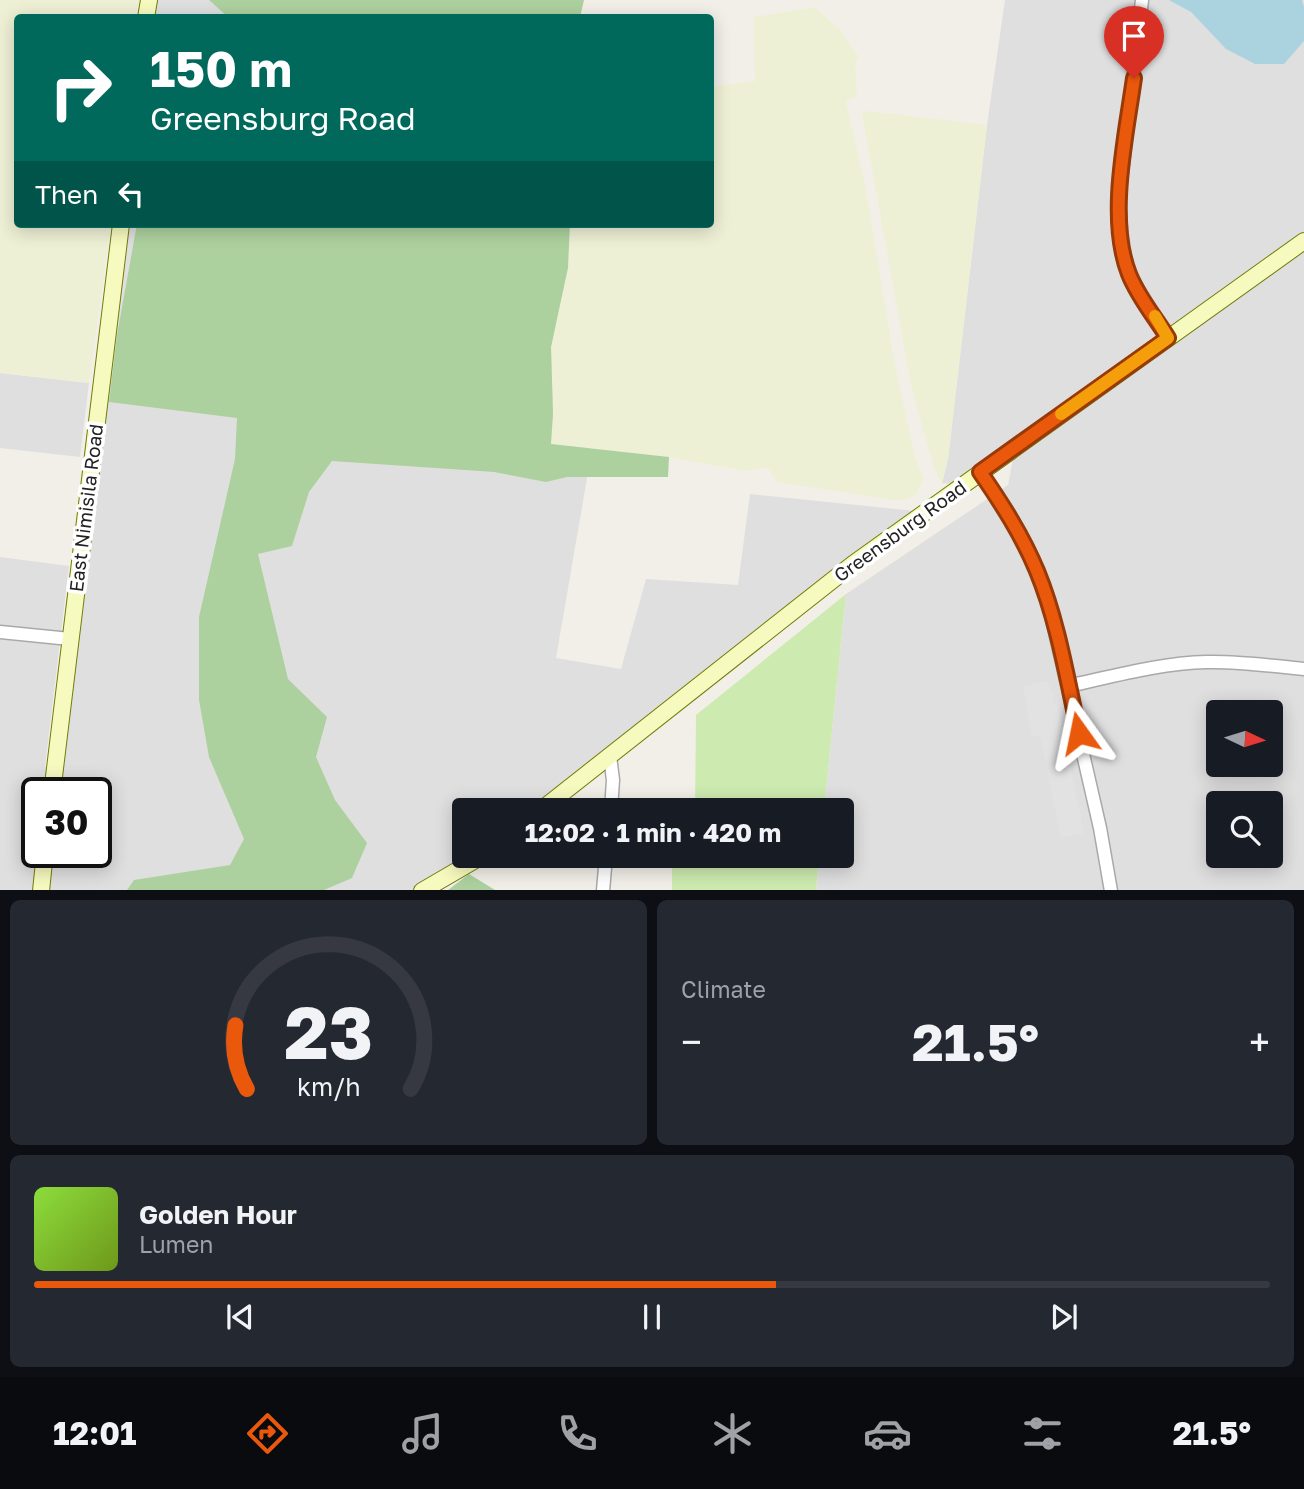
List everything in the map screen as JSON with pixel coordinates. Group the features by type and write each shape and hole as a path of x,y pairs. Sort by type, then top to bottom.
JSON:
{"main road":[{"name":"East Nimisila Road","path":"54,777 121,228"},
{"name":"Greensburg Road","path":"556,798 853,564 1304,241"},
{"path":"41,890 43,868"},
{"path":"424,890 461,868"}],"street":[{"path":"1142,0 1119,197 1119,232 1123,258 1130,276 1168,338"},
{"path":"980,472 1005,508 1047,597 1111,890"},
{"path":"0,632 70,639"},
{"path":"1068,686 1171,665 1206,662 1304,669"},
{"path":"610,756 612,798"},
{"path":"603,890 605,868"}],"shaded area":[{"path":"149,0 545,0 544,14 147,14"},
{"path":"1005,0 1304,0 1304,241 963,485 942,483 948,459 987,125"},
{"path":"121,228 528,228 591,455 556,658 621,669 646,579 738,585 750,494 925,512 556,798 452,798 452,868 461,868 422,890 0,890 0,557 69,566 45,767 55,768"},
{"path":"1304,249 1304,890 816,890 818,868 854,868 854,798 825,798 846,594 1008,485 1013,459"},
{"path":"0,373 89,383 80,457 0,448"},
{"path":"1047,681 1054,696 1052,703 1057,702 1084,833 1061,838 1040,735 1032,737 1023,686"}],"green space":[{"path":"0,0 141,0 139,14 14,14 14,228 110,228 89,383 0,373"},
{"path":"209,0 584,0 581,14 225,14"},
{"path":"815,7 840,30 859,57 855,63 857,97 846,101 866,189 895,365 916,461 924,478 915,496 900,501 777,482 767,467 746,471 669,457 550,444 553,414 551,347 568,268 570,228 714,228 714,87 755,81 754,17"},
{"path":"868,111 987,125 948,459 942,483 934,468 911,386 862,113"},
{"path":"136,228 570,228 568,268 551,347 551,444 669,457 668,477 567,477 546,482 494,472 332,461 309,492 292,546 258,554 288,679 327,717 316,757 335,800 367,843 352,878 324,890 127,890 134,880 230,865 244,839 209,757 199,700 199,617 235,459 237,418 109,402 117,335"},
{"path":"846,594 825,798 695,798 696,715"},
{"path":"672,868 818,868 816,890 672,890"},
{"path":"469,874 495,890 448,890"}],"water":[{"path":"1169,0 1302,0 1304,41 1284,64 1255,64 1226,49 1191,12"}],"slow traffic":[{"path":"1061,414 1168,338 1155,316"}],"route":[{"path":"1079,733 1047,597 1025,544 1005,508 980,472 1168,338 1134,285 1123,258 1120,240 1119,197 1134,78"}]}
